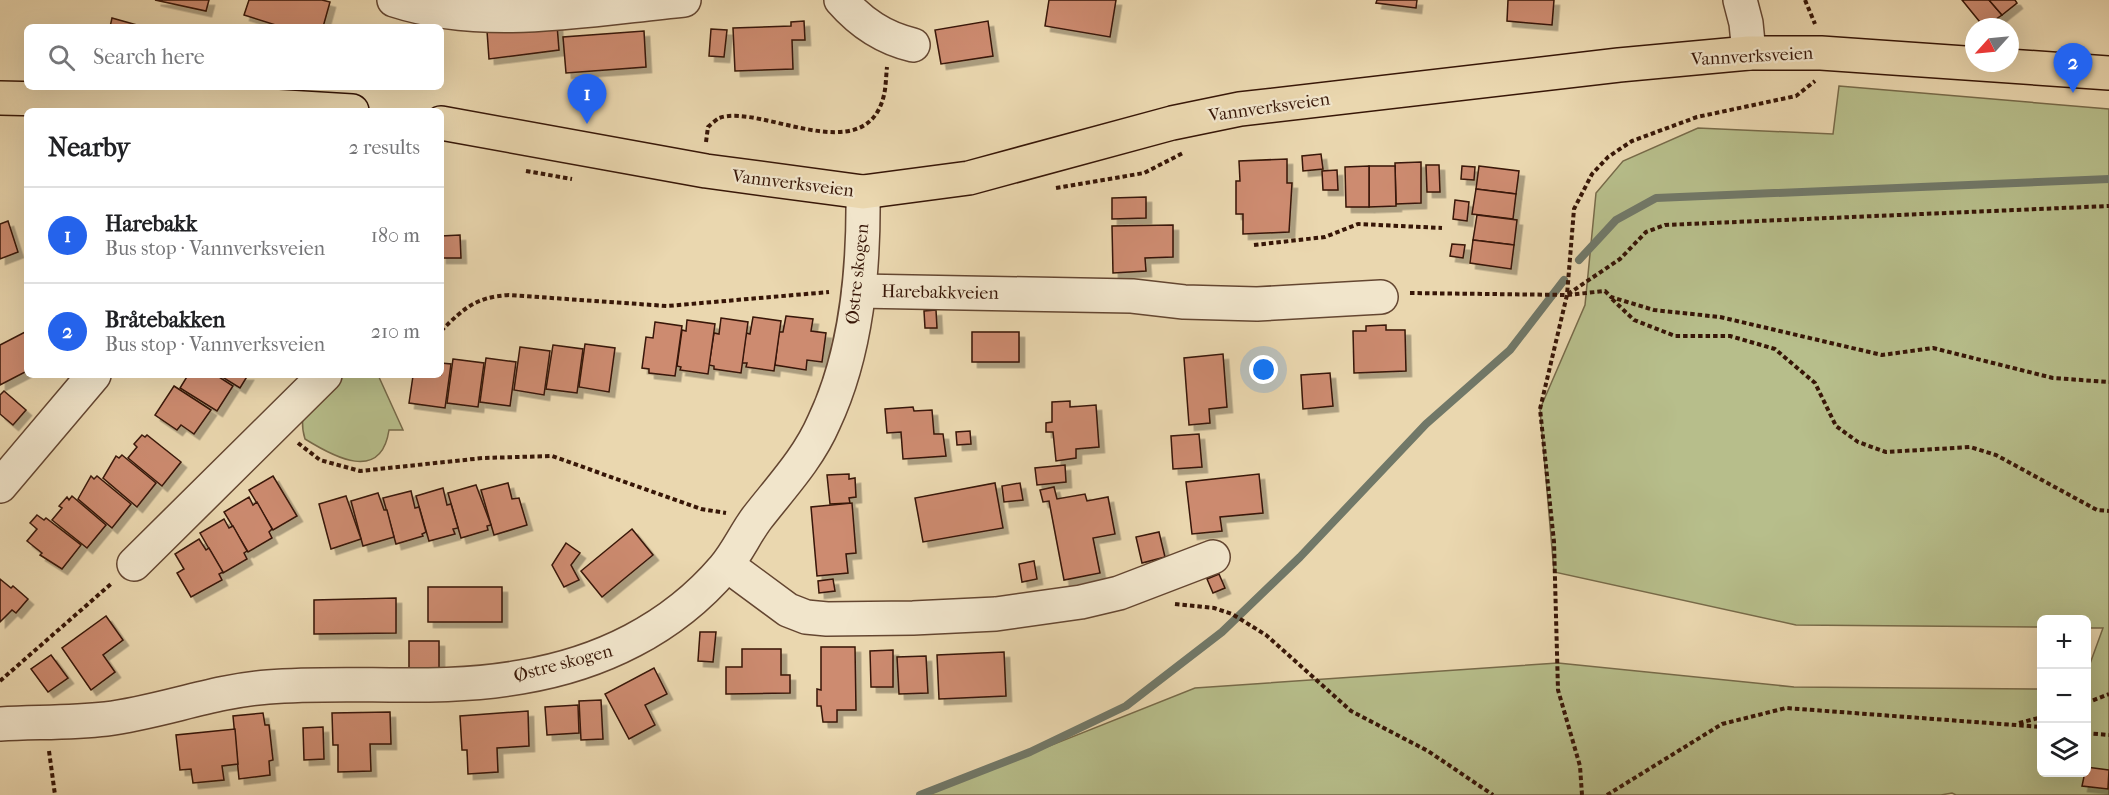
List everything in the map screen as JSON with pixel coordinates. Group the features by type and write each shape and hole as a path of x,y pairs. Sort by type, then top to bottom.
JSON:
{"main road":[{"name":"Vannverksveien","path":"444,124 706,171 863,192 969,177 1172,123 1240,109 1534,74 1749,53 1821,52 2109,73"},
{"path":"0,98 254,108"}],"street":[{"path":"394,0 408,5 496,16 539,15 684,0"},
{"path":"842,0 856,17 902,42"},
{"path":"1740,0 1746,23 1749,53"},
{"name":"Østre skogen","path":"0,724 107,718 208,696 268,687 482,681 522,677 594,659 642,637 687,605 727,565 756,519 783,489 824,424 845,369 859,291 864,226 863,192"},
{"name":"Harebakkveien","path":"859,291 1109,296 1184,302 1257,304 1381,297"},
{"path":"0,486 91,378"},
{"path":"134,564 323,378"},
{"path":"727,565 788,610 807,617 827,619 913,618 996,614 1081,602 1119,593 1213,557"}],"path":[{"path":"1805,0 1817,27"},
{"path":"706,171 708,127 719,118 737,117 836,134 860,126 874,115 884,96 902,42"},
{"path":"1582,795 1580,766 1558,690 1554,542 1540,409 1568,295 1570,231 1574,209 1592,174 1608,157 1632,141 1697,117 1796,96 1812,86 1820,73"},
{"path":"1049,189 1144,173 1184,152"},
{"path":"516,169 574,179"},
{"path":"1568,295 1620,259 1646,232 1655,227 2109,206"},
{"path":"1254,245 1325,237 1358,224 1442,228"},
{"name":"Harebakkveien","path":"444,328 474,302 488,296 509,295 667,306 859,291"},
{"path":"1381,297 1410,293 1568,295 1605,291 1634,320 1675,336 1730,336 1775,350 1815,383 1836,426 1858,442 1886,452 1970,447 1996,455 2097,510 2109,511"},
{"path":"1611,297 1654,310 1720,316 1882,355 1933,348 2053,378 2109,382"},
{"path":"276,425 320,460 344,468 360,471 483,458 552,456 702,509 756,519"},
{"path":"0,681 134,564"},
{"path":"1232,614 1246,625 1266,635 1351,711 1428,751 1493,795"},
{"path":"2091,701 2109,694"},
{"path":"1607,795 1722,724 1786,708 2037,727"},
{"path":"2015,724 2037,718"},
{"path":"45,722 55,795"},
{"path":"2091,733 2109,735"}],"green space":[{"path":"1839,86 2109,109 2109,795 1956,795 1952,793 1941,795 926,795 1195,688 1558,663 1794,687 2037,689 2037,777 2091,777 2091,661 2103,628 2091,628 2091,615 2037,615 2037,627 1796,625 1554,572 1540,409 1585,305 1596,193 1623,161 1698,128 1833,134"},
{"path":"336,378 379,378 403,430 389,430 384,446 377,456 367,461 355,461 329,453 305,439 303,418 305,410 315,396"}],"building":[{"path":"155,0 209,0 206,11"},
{"path":"249,0 322,0 330,2 324,24 272,24 244,15"},
{"path":"1049,0 1116,0 1110,37 1045,26"},
{"path":"1377,0 1417,0 1416,8 1376,3"},
{"path":"1508,0 1554,0 1552,25 1507,21"},
{"path":"1962,0 1989,0 2002,15 1998,18 1977,18"},
{"path":"1989,0 2015,0 2017,3 2002,15"},
{"path":"112,18 133,24 111,24"},
{"path":"804,21 805,40 792,40 793,69 735,71 733,28 791,26 791,22"},
{"path":"988,21 993,56 941,64 935,30"},
{"path":"557,25 559,50 489,59 487,31"},
{"path":"711,29 727,30 724,57 709,56"},
{"path":"644,31 646,67 566,73 563,37"},
{"path":"1321,154 1323,169 1303,171 1302,156"},
{"path":"1287,159 1287,183 1292,183 1289,232 1243,234 1243,214 1236,214 1236,181 1240,181 1239,161"},
{"path":"1421,162 1421,203 1396,204 1395,163"},
{"path":"1426,165 1439,165 1440,192 1427,192"},
{"path":"1369,166 1395,166 1396,206 1369,207"},
{"path":"1369,166 1369,207 1346,207 1345,167"},
{"path":"1462,166 1475,167 1474,180 1461,179"},
{"path":"1479,166 1519,171 1516,194 1476,189"},
{"path":"1337,170 1338,190 1323,190 1322,171"},
{"path":"1476,189 1516,194 1513,219 1472,214"},
{"path":"1146,197 1146,218 1112,219 1112,198"},
{"path":"1455,200 1469,202 1467,221 1453,219"},
{"path":"1477,215 1517,220 1514,245 1473,240"},
{"path":"8,221 18,252 0,259 0,224"},
{"path":"1173,225 1173,257 1145,258 1146,271 1113,273 1112,226"},
{"path":"460,235 461,258 444,258 444,236"},
{"path":"1473,240 1514,245 1511,269 1470,263"},
{"path":"1452,244 1465,245 1463,258 1450,256"},
{"path":"936,310 937,328 925,328 924,311"},
{"path":"786,316 813,319 811,331 826,333 822,362 807,360 806,370 775,365 779,332 783,332"},
{"path":"753,317 781,321 774,371 746,367 747,363 742,363 746,333 750,334"},
{"path":"721,318 748,322 741,373 714,369 714,366 709,365 714,333 719,334"},
{"path":"687,320 715,324 708,374 680,370 681,367 677,366 682,330 686,331"},
{"path":"655,322 682,326 675,376 649,373 649,369 642,368 646,337 653,338"},
{"path":"1386,325 1386,330 1405,330 1406,371 1354,373 1353,331 1366,331 1366,326"},
{"path":"972,332 1019,332 1019,362 972,362"},
{"path":"24,333 24,373 0,385 0,345"},
{"path":"585,344 615,348 609,392 579,387"},
{"path":"553,345 583,349 577,393 546,389"},
{"path":"520,347 550,351 544,395 514,390"},
{"path":"1223,354 1227,407 1209,409 1210,423 1189,425 1184,358"},
{"path":"486,358 516,362 510,406 480,402"},
{"path":"453,359 484,363 478,407 447,403"},
{"path":"444,363 451,364 445,408 409,403 413,378 444,378"},
{"path":"1330,373 1333,406 1303,409 1301,375"},
{"path":"186,378 221,378 233,386 217,411 180,388"},
{"path":"224,378 246,378 240,388"},
{"path":"174,386 211,410 194,434 181,425 177,430 155,415"},
{"path":"4,391 26,410 13,425 0,414 0,395"},
{"path":"1070,401 1070,407 1096,405 1099,447 1076,449 1076,458 1056,461 1053,432 1046,432 1046,423 1052,422 1052,402"},
{"path":"913,407 914,411 932,410 934,434 943,434 946,456 903,459 901,432 887,433 885,409"},
{"path":"970,431 971,444 957,445 956,432"},
{"path":"1199,434 1202,467 1173,469 1171,436"},
{"path":"142,435 145,437 147,435 181,462 162,486 128,458 137,447 134,444"},
{"path":"122,455 156,483 137,507 103,478 116,456 119,458"},
{"path":"1065,465 1066,482 1037,485 1035,468"},
{"path":"849,474 849,479 855,478 856,497 849,498 850,503 830,504 827,475"},
{"path":"1259,474 1263,513 1220,517 1222,531 1192,534 1186,482"},
{"path":"91,476 94,479 97,476 131,504 112,528 78,499"},
{"path":"273,476 297,516 273,530 249,490"},
{"path":"508,483 512,499 519,498 527,525 494,535 481,490"},
{"path":"995,483 1003,528 923,542 915,498"},
{"path":"1020,483 1023,500 1004,502 1002,486"},
{"path":"476,485 491,525 487,526 488,530 461,538 448,493"},
{"path":"1054,487 1057,499 1085,494 1087,501 1108,497 1115,534 1093,538 1100,573 1064,580 1049,501 1043,502 1040,490"},
{"path":"443,488 447,505 451,504 458,528 453,529 455,534 429,541 416,496"},
{"path":"411,491 415,508 419,507 426,532 422,534 423,536 396,544 383,498"},
{"path":"378,493 384,510 387,510 394,537 363,546 351,501"},
{"path":"72,496 106,525 87,548 52,520 62,508 59,506 67,497 69,500"},
{"path":"346,496 361,539 331,549 319,504"},
{"path":"249,497 253,505 257,502 272,529 269,532 272,538 248,552 224,512"},
{"path":"852,503 856,553 846,554 848,573 817,576 811,507"},
{"path":"37,515 44,520 46,518 81,545 62,569 40,555 42,553 27,541 37,529 30,523"},
{"path":"224,519 229,528 233,526 247,551 244,553 247,559 223,573 200,533"},
{"path":"632,529 653,555 602,597 581,571"},
{"path":"1159,532 1165,557 1142,563 1136,537"},
{"path":"199,539 206,550 209,548 223,572 219,574 222,580 191,597 177,573 184,569 175,554"},
{"path":"566,543 580,553 571,565 579,580 564,587 552,565"},
{"path":"1034,561 1037,579 1022,582 1019,564"},
{"path":"1219,574 1225,588 1213,593 1207,579"},
{"path":"0,579 11,588 13,586 28,599 16,613 12,610 0,622"},
{"path":"833,579 835,591 819,593 818,581"},
{"path":"428,587 502,587 502,622 428,622"},
{"path":"396,598 396,633 314,634 314,600"},
{"path":"106,616 123,640 103,655 115,672 91,690 62,648"},
{"path":"700,632 716,632 713,662 698,661"},
{"path":"409,641 439,641 439,668 409,668"},
{"path":"821,647 855,647 856,710 837,710 837,722 823,722 821,706 817,706 817,689 821,690"},
{"path":"742,649 781,649 781,675 790,675 790,693 726,694 726,667 742,667"},
{"path":"893,650 893,687 871,687 870,651"},
{"path":"1004,652 1006,696 939,699 937,655"},
{"path":"51,655 68,678 48,692 31,669"},
{"path":"926,656 928,693 899,694 897,657"},
{"path":"654,668 667,694 645,705 655,725 629,739 605,694"},
{"path":"601,700 603,739 581,740 579,701"},
{"path":"578,705 579,733 547,735 545,707"},
{"path":"528,711 529,746 497,748 498,772 468,774 467,750 462,750 460,716"},
{"path":"390,712 391,744 370,744 371,771 338,772 338,745 333,745 332,713"},
{"path":"263,713 265,725 269,725 273,760 269,761 270,775 239,779 233,716"},
{"path":"323,727 324,759 304,760 303,728"},
{"path":"235,729 238,764 222,766 224,780 193,783 191,769 180,770 176,735"},
{"path":"2091,768 2109,770 2108,789 2082,786 2084,777 2091,777"}],"waterway":[{"path":"1579,260 1616,220 1656,198 2109,179"},
{"path":"920,795 1030,752 1126,706 1222,632 1300,557 1426,424 1510,350 1564,280"}],"place":[{"name":"Bråtebakken","path":"2073,93"},
{"name":"Harebakk","path":"587,124"}]}
